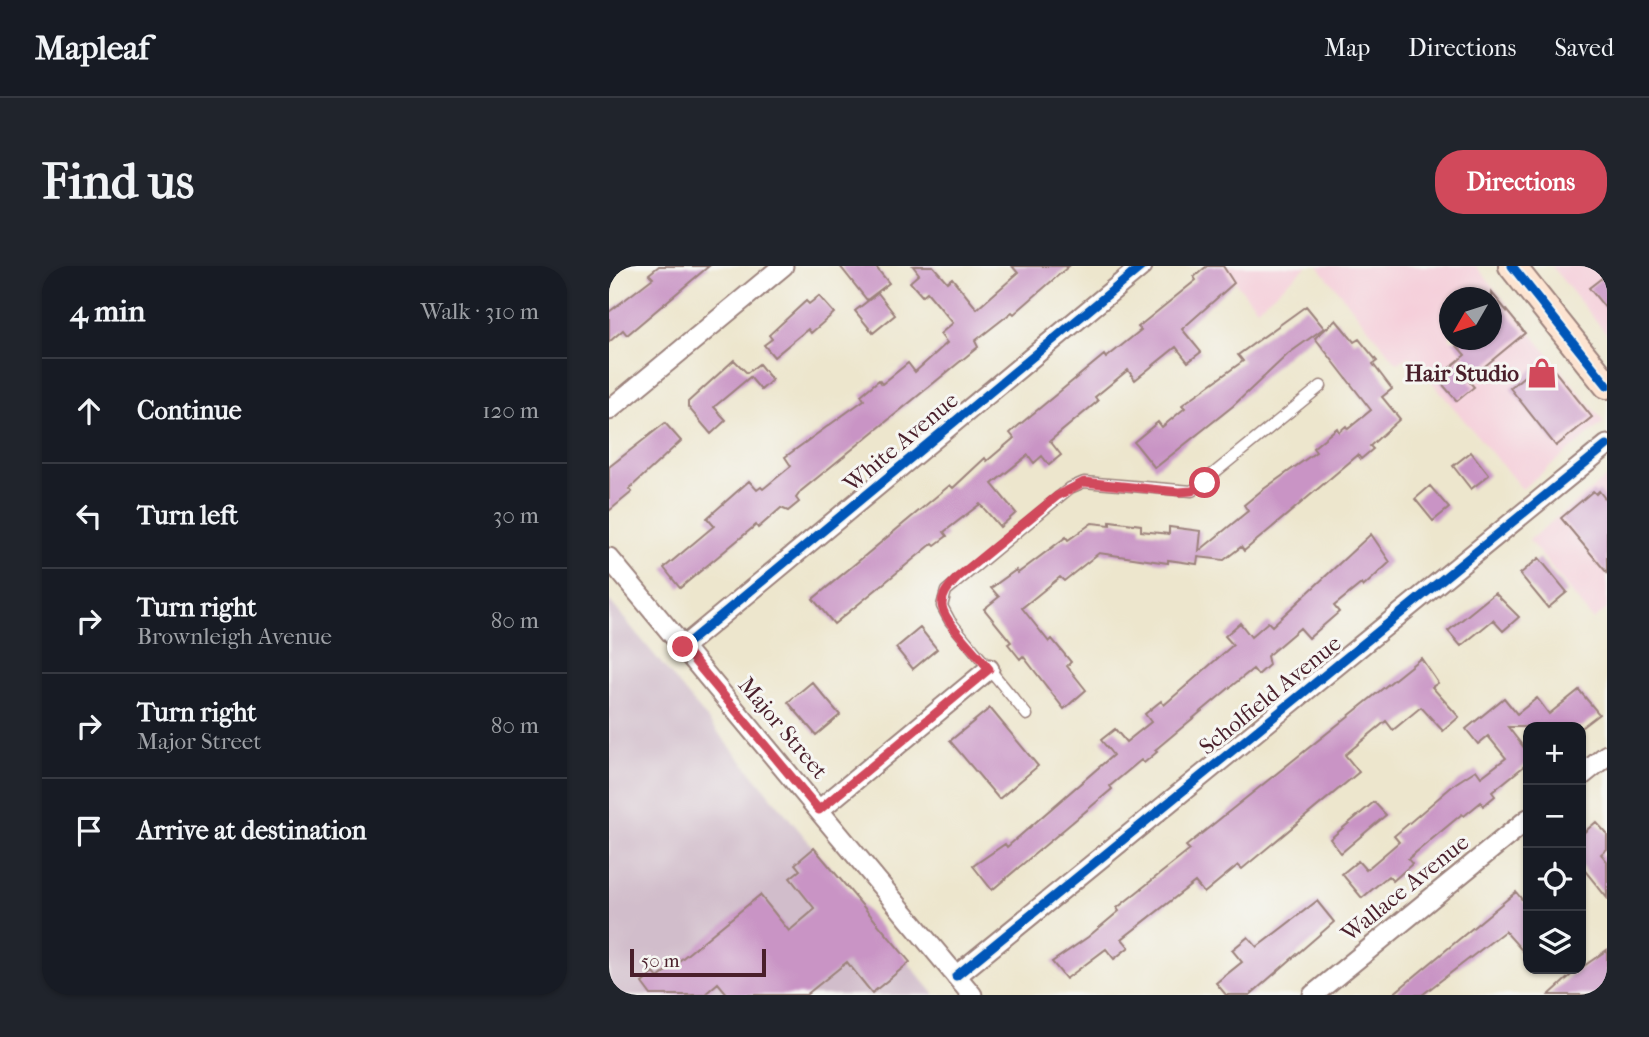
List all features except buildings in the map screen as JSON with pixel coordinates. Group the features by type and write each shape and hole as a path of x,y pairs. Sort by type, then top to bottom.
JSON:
{"main road":[{"path":"1512,266 1607,385"}],"street":[{"path":"609,411 783,266"},
{"name":"White Avenue","path":"683,647 1142,266"},
{"name":"Scholfield Avenue","path":"956,976 1607,445"},
{"name":"Major Street","path":"609,558 972,995"},
{"path":"819,810 989,669"},
{"path":"1586,772 1607,755"},
{"name":"Wallace Avenue","path":"1313,995 1523,823"}],"lane":[{"path":"1027,715 950,621 942,606 946,591 958,577 1057,496 1084,482 1192,491 1321,386"}],"shaded area":[{"path":"1222,266 1307,266 1257,308"},
{"path":"1318,266 1476,266 1493,287 1439,287 1439,350 1502,350 1502,298 1604,422 1522,489 1410,356 1397,363"},
{"path":"1551,266 1607,266 1607,334"},
{"path":"1607,477 1607,609 1593,620 1529,540"},
{"path":"609,600 935,995 609,995"}],"cycle path":[{"path":"683,647 1142,266"},
{"path":"1512,266 1607,385"},
{"path":"956,976 1607,445"}],"place":[{"name":"Hair Studio","path":"1542,373"}],"route":[{"path":"683,647 819,810 989,669 950,621 942,606 946,591 958,577 1057,496 1084,482 1179,492 1192,491 1205,483"}]}
